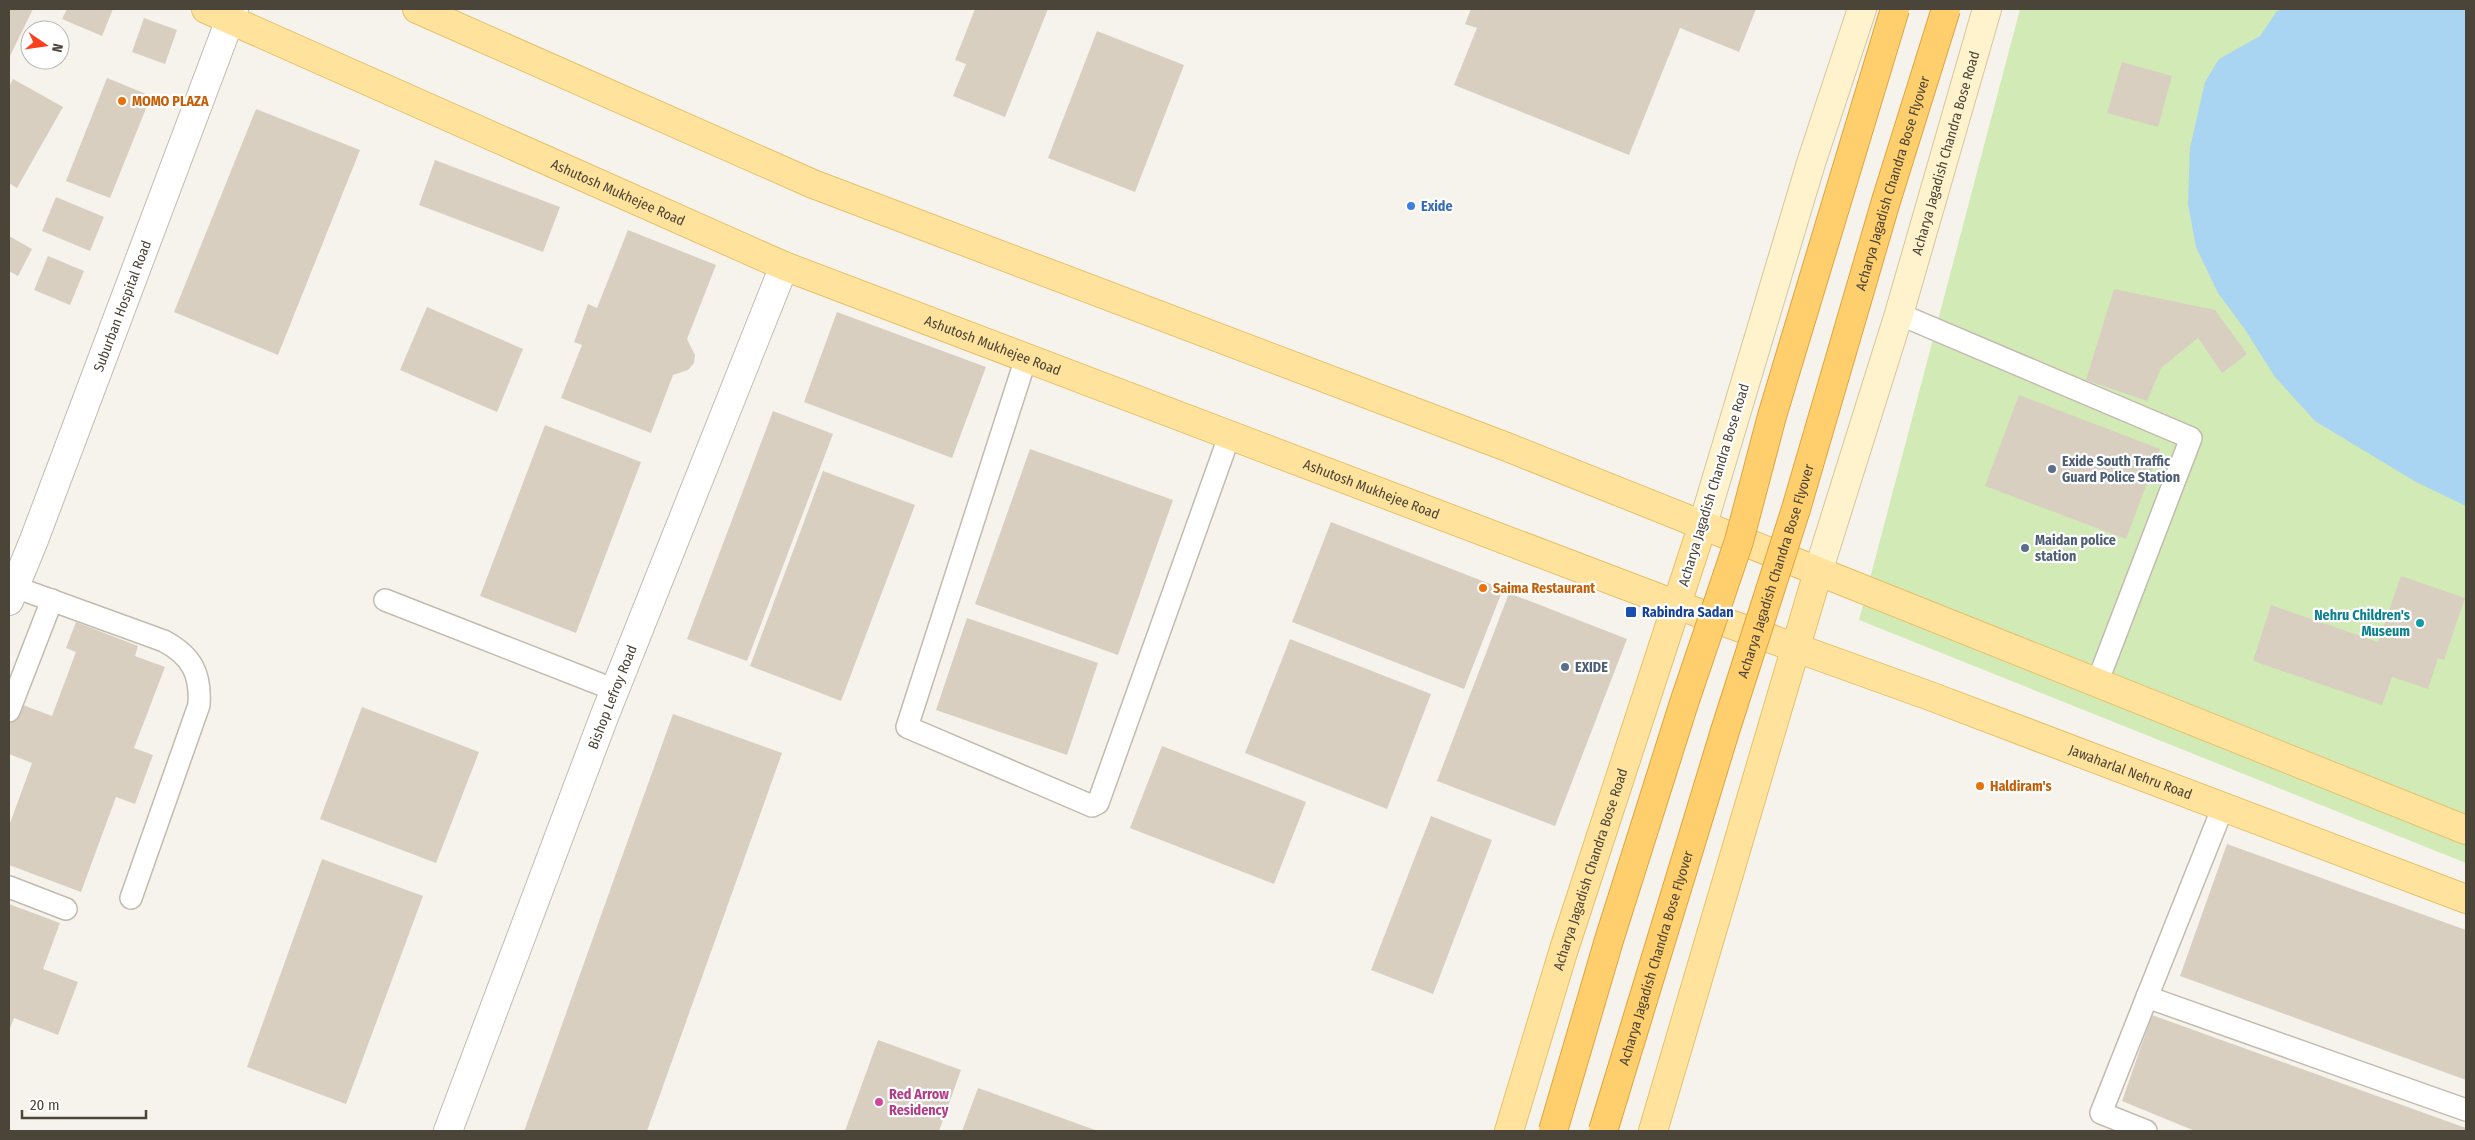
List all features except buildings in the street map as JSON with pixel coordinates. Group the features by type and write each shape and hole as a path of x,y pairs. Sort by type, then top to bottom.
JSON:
{"highway":[{"path":"1553,1131 1609,940 1669,751 1739,541 1772,416 1895,9"},
{"name":"Acharya Jagadish Chandra Bose Flyover","path":"1603,1131 1725,731 1796,509 1886,202 1946,9"}],"main road":[{"path":"417,9 812,184 1507,446 2466,830"},
{"name":"Acharya Jagadish Chandra Bose Road","path":"1509,1131 1564,949 1703,524 1811,163 1862,9"},
{"name":"Acharya Jagadish Chandra Bose Road","path":"1653,1131 1795,646 1899,314 1988,9"},
{"name":"Ashutosh Mukhejee Road","path":"223,12 784,266 1677,605 1795,646"},
{"name":"Jawaharlal Nehru Road","path":"1795,646 2466,899"}],"street":[{"name":"Suburban Hospital Road","path":"12,594 223,12"},
{"name":"Bishop Lefroy Road","path":"448,1131 615,690 784,266"}],"lane":[{"path":"1899,314 2192,438 2097,683"},
{"path":"1026,358 907,727 1092,806 1098,803 1230,434"},
{"path":"12,594 52,600 164,641 177,648 186,656 201,685 200,705 131,898"},
{"path":"9,711 52,600"},
{"path":"385,600 615,690"},
{"path":"2146,1131 2101,1113 2222,807"},
{"path":"9,887 66,909"},
{"path":"2147,997 2466,1110"}],"green space":[{"path":"2020,9 2466,9 2466,863 1859,620"}],"water":[{"path":"2283,9 2466,9 2466,506 2416,482 2315,421 2275,377 2244,328 2218,293 2196,247 2188,204 2190,148 2205,82 2219,59 2260,36 2277,11"}],"place":[{"name":"MOMO PLAZA","path":"122,101"},
{"name":"Exide","path":"1411,206"},
{"name":"Exide South Traffic Guard Police Station","path":"2052,469"},
{"name":"Maidan police station","path":"2025,548"},
{"name":"Saima Restaurant","path":"1483,588"},
{"name":"Rabindra Sadan","path":"1631,612"},
{"name":"Nehru Children's Museum","path":"2420,623"},
{"name":"EXIDE","path":"1565,667"},
{"name":"Haldiram's","path":"1980,786"},
{"name":"Red Arrow Residency","path":"879,1102"}]}
